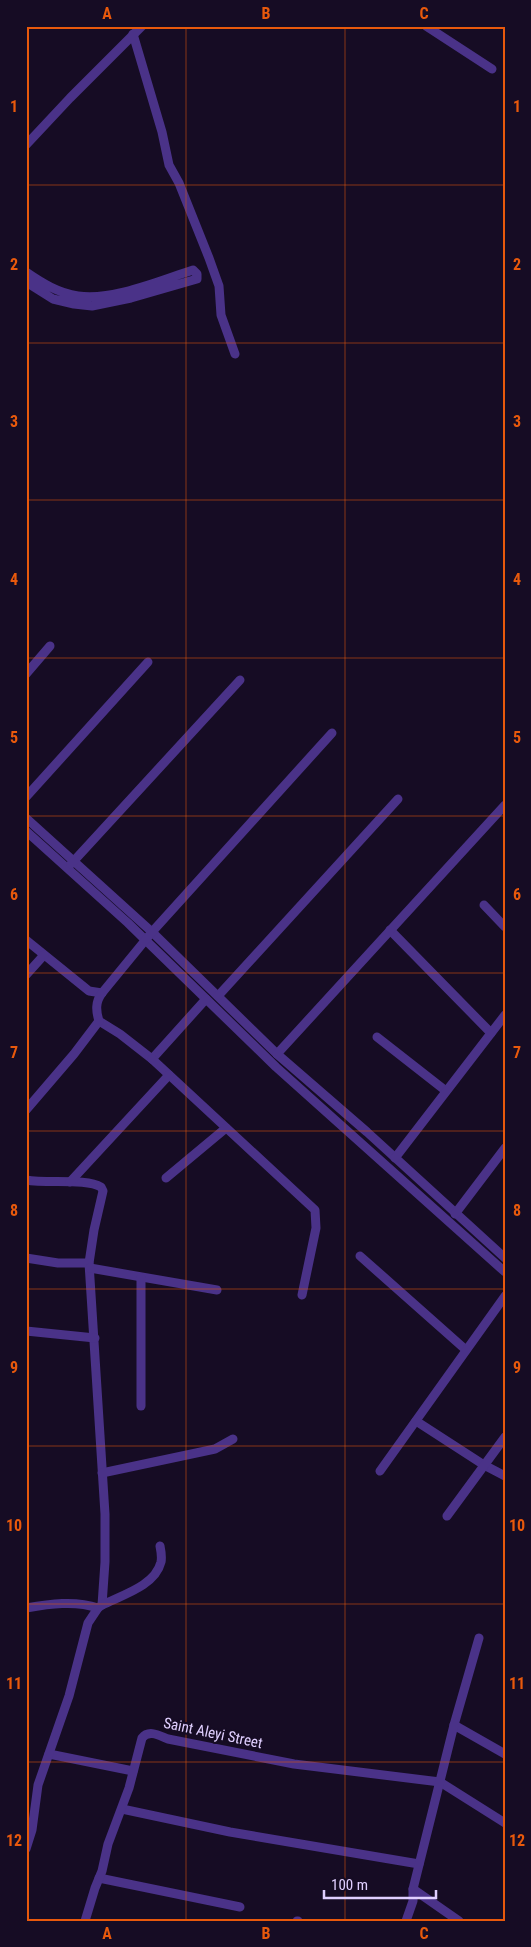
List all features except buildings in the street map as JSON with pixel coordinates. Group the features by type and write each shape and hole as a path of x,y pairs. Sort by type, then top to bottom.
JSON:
{"street":[{"path":"26,145 142,26"},
{"path":"426,26 492,69"},
{"path":"133,34 162,132 169,165 179,183 219,286 221,315 235,354"},
{"path":"26,272 53,299 74,304 129,295 197,279 197,274 193,270 129,295"},
{"path":"26,282 39,286"},
{"path":"26,674 50,646"},
{"path":"26,797 148,662"},
{"path":"68,868 240,680"},
{"path":"302,1295 316,1228 316,1214 314,1210 152,1060 120,1034 99,1021 96,1009 98,998 102,992 152,932 332,733"},
{"path":"218,996 398,799"},
{"path":"278,1054 505,805"},
{"path":"26,818 152,932 278,1054 505,1258"},
{"path":"26,831 146,940 276,1067 505,1272"},
{"path":"484,905 505,927"},
{"path":"390,930 491,1032"},
{"path":"26,940 89,991 102,992"},
{"path":"26,975 44,955"},
{"path":"152,1060 206,999"},
{"path":"394,1158 505,1015"},
{"path":"26,1110 74,1054 99,1021"},
{"path":"377,1037 446,1092"},
{"path":"70,1182 169,1076"},
{"path":"166,1178 226,1128"},
{"path":"374,1154 382,1146"},
{"path":"456,1214 505,1148"},
{"path":"26,1180 97,1184 103,1191 94,1230 90,1266 105,1524 100,1607"},
{"path":"481,1251 488,1244"},
{"path":"360,1256 466,1350"},
{"path":"26,1258 58,1264 90,1266 141,1278 217,1290"},
{"path":"141,1278 141,1406"},
{"path":"380,1471 505,1296"},
{"path":"26,1331 95,1338"},
{"path":"416,1421 484,1465 505,1476"},
{"path":"447,1516 505,1437"},
{"path":"102,1473 215,1449 233,1438"},
{"path":"26,1849 32,1830 38,1785 69,1696 88,1623 100,1607 144,1584 154,1576 162,1561 160,1546"},
{"path":"26,1608 42,1605 84,1604 100,1607"},
{"path":"406,1921 413,1901 413,1889 454,1725 479,1638"},
{"path":"454,1725 505,1754"},
{"name":"Saint Aleyi Street","path":"85,1921 108,1844 129,1788 142,1738 145,1734 151,1733 168,1739 294,1764 440,1782"},
{"path":"49,1754 133,1771"},
{"path":"440,1782 505,1822"},
{"path":"122,1809 230,1832 419,1864"},
{"path":"99,1878 240,1907"},
{"path":"413,1889 459,1921"}]}
